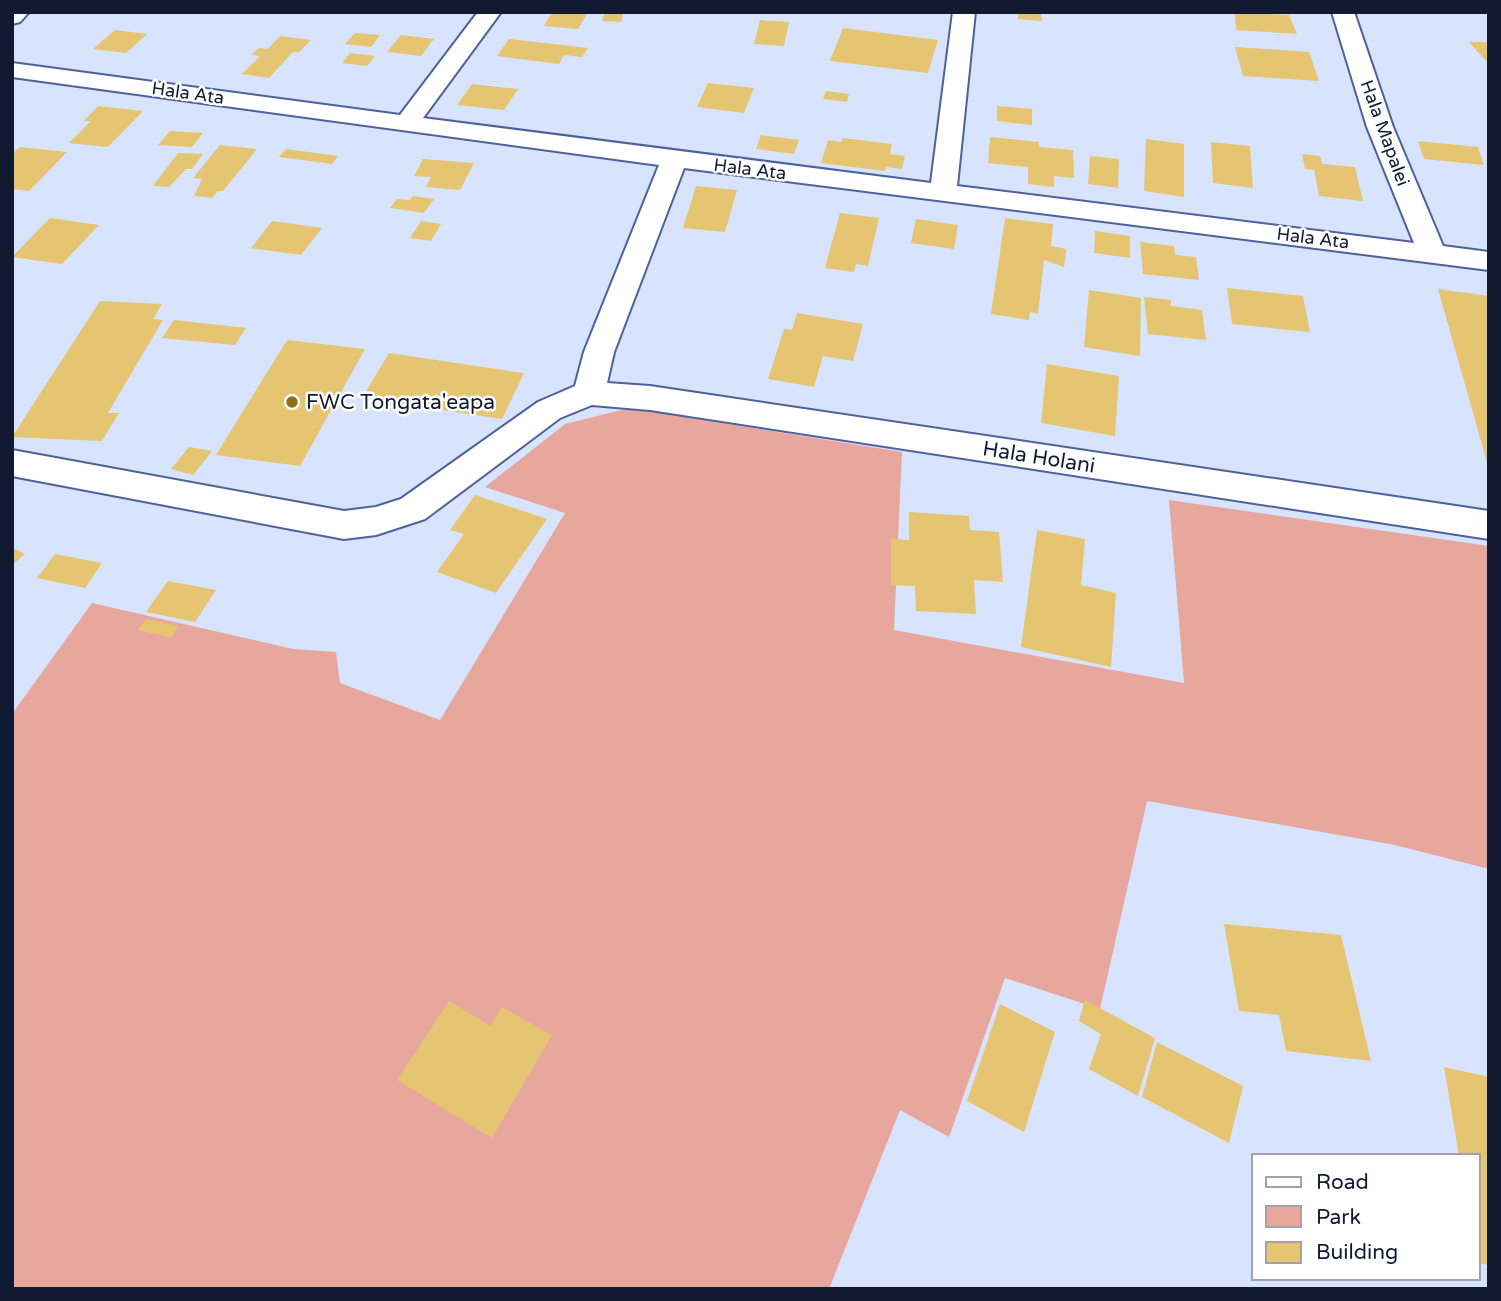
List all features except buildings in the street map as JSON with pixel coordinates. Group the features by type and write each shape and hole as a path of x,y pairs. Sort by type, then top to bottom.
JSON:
{"street":[{"path":"12,17 18,12"},
{"path":"406,123 490,12"},
{"path":"943,193 964,12"},
{"name":"Hala Mapalei","path":"1343,12 1380,127 1432,253"},
{"name":"Hala Ata","path":"12,70 674,159 1489,261"},
{"path":"12,463 344,524 376,521 412,509 549,410 589,393 599,352 674,159"},
{"name":"Hala Holani","path":"589,393 677,402 1489,525"}],"green space":[{"path":"629,408 902,452 894,630 1184,683 1169,500 1489,546 1489,869 1395,845 1147,801 1100,1009 1005,978 949,1137 900,1110 829,1289 12,1289 12,714 92,603 293,649 336,652 340,683 440,720 565,513 485,487 565,424"}],"place":[{"name":"FWC Tongata'eapa","path":"292,402"}]}
